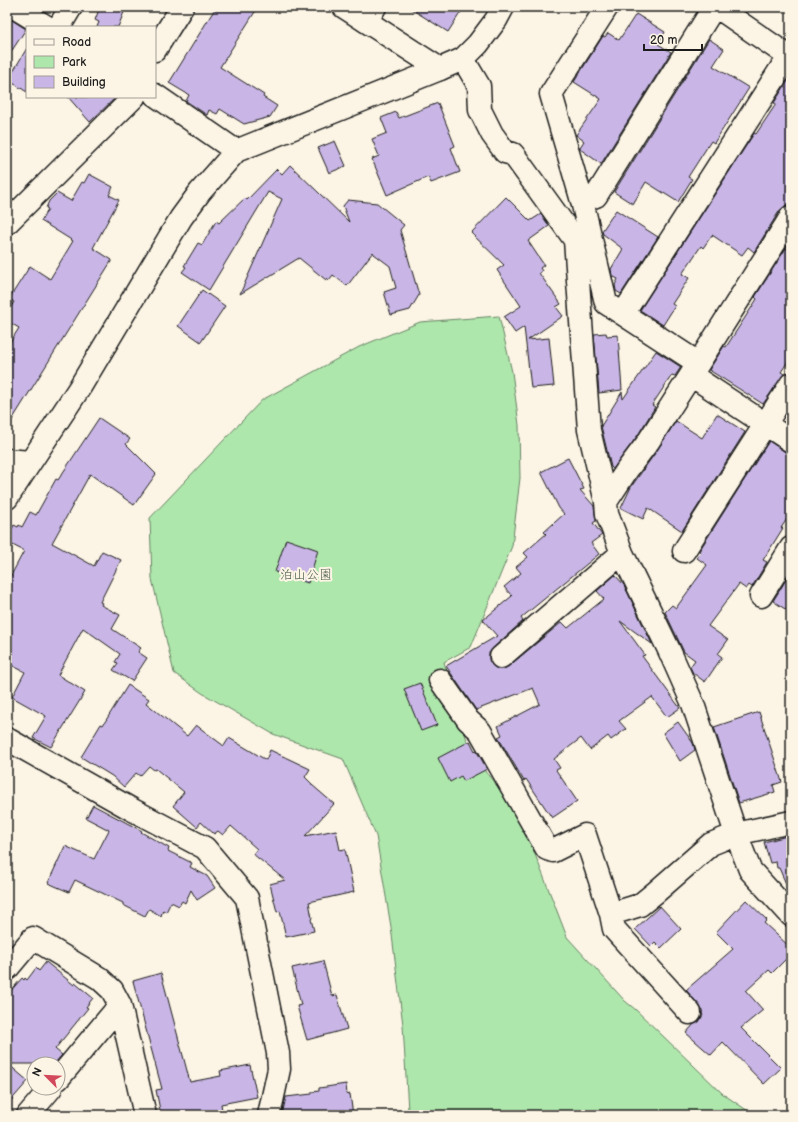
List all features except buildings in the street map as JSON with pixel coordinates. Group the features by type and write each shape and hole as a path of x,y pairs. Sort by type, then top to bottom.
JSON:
{"street":[{"path":"14,7 44,26"},
{"path":"59,26 71,7"},
{"path":"156,48 182,7"},
{"path":"344,7 370,14 440,69"},
{"path":"7,498 80,387 181,218 200,192 236,151 463,59 478,44 496,20 503,7"},
{"path":"607,7 551,94 582,201 606,303 623,314 765,424 791,441"},
{"path":"582,201 596,196 714,7"},
{"path":"623,314 790,57 717,7"},
{"path":"463,59 479,86 480,110 492,134 505,152 513,154 575,240 589,430 606,502 607,514 622,553 666,643 693,704 736,834 750,870 791,915"},
{"path":"156,96 236,151"},
{"path":"7,223 133,98"},
{"path":"606,502 626,470 648,442 791,216"},
{"path":"684,551 791,384"},
{"path":"7,460 30,462"},
{"path":"761,596 791,548"},
{"path":"501,657 622,553"},
{"path":"440,680 468,720 480,731 547,849 553,851 585,835 611,914 614,929 690,1013"},
{"path":"7,739 131,809 205,848 247,898 278,1053 279,1069 269,1115"},
{"path":"611,914 640,905 711,844 736,834 791,822"},
{"path":"7,969 32,938 99,978 112,990 120,1005 145,1115"},
{"path":"66,1069 120,1005"},
{"path":"28,1115 44,1096"}],"green space":[{"name":"泊山公園","path":"499,316 512,372 519,425 520,478 512,546 471,647 444,662 471,754 519,813 567,937 625,1001 723,1094 754,1115 403,1115 408,1111 403,1025 391,927 376,836 343,759 273,734 202,693 174,673 152,579 150,518 262,400 359,347 420,322"}]}
